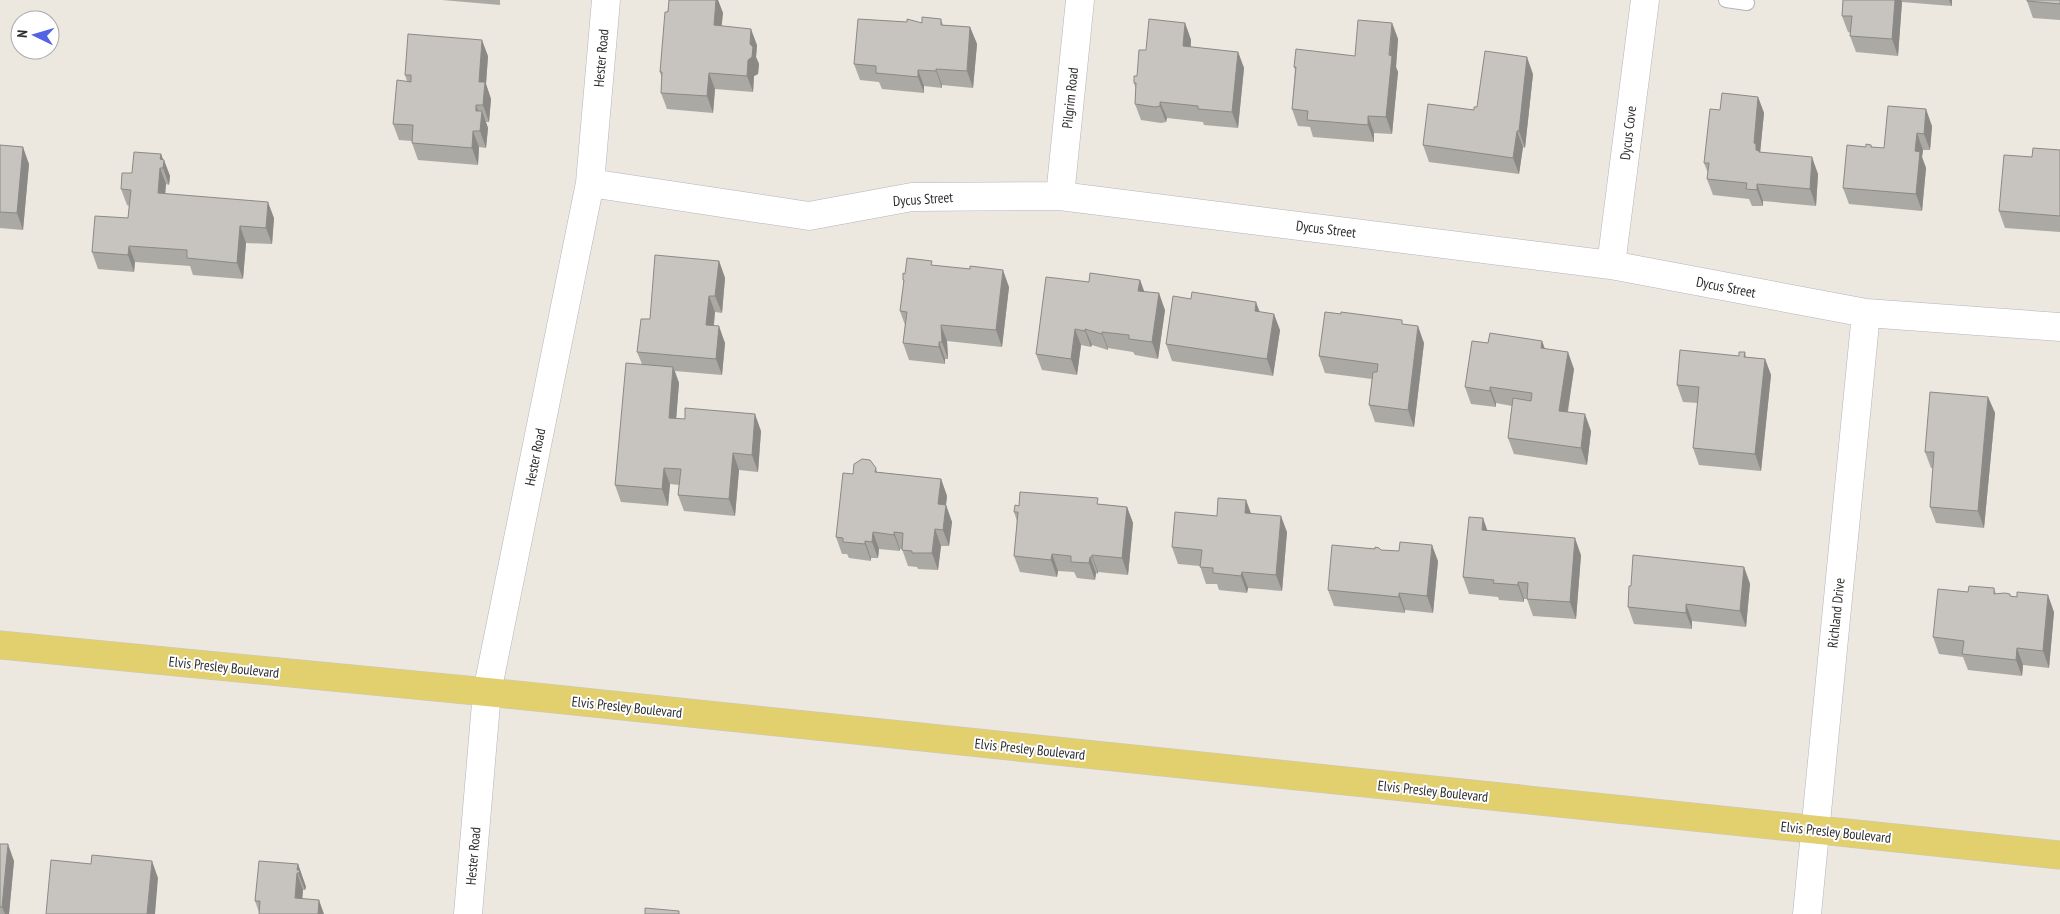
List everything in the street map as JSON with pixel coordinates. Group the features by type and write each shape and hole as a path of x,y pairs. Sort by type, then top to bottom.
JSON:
{"main road":[{"name":"Elvis Presley Boulevard","path":"0,645 487,692 2060,855"}],"street":[{"name":"Hester Road","path":"468,914 487,692 590,183 606,0"},
{"name":"Pilgrim Road","path":"1060,196 1080,0"},
{"name":"Dycus Cove","path":"1611,265 1645,0"},
{"name":"Dycus Street","path":"590,183 809,216 912,197 1060,196 1611,265 1866,313 2060,327"},
{"name":"Richland Drive","path":"1807,914 1866,313"}],"lane":[{"path":"1726,0 1747,2"}],"building":[{"path":"669,0 716,0 714,25 751,29 750,44 753,47 752,57 748,60 747,76 709,73 707,96 661,93 662,72 660,72 665,12 668,12"},
{"path":"1843,0 1895,0 1892,39 1850,36 1852,16 1842,16"},
{"path":"2060,0 2060,4 2027,1"},
{"path":"922,17 941,19 941,25 970,27 967,71 918,70 918,77 876,73 876,66 854,64 858,19 907,22 907,19 922,23"},
{"path":"1149,19 1185,23 1183,46 1238,52 1232,112 1198,109 1198,106 1160,102 1160,106 1155,107 1135,104 1136,83 1134,83 1134,76 1137,76 1139,50 1146,50"},
{"path":"1358,20 1392,23 1389,55 1392,56 1386,117 1368,116 1368,125 1307,120 1308,111 1292,109 1296,49 1355,56"},
{"path":"408,34 482,40 479,82 485,82 483,105 476,105 476,111 482,111 480,131 473,131 472,148 412,143 413,125 393,124 397,80 411,82 411,75 405,75"},
{"path":"1485,51 1527,57 1519,131 1517,131 1513,158 1423,145 1428,104 1474,110 1474,107 1477,107"},
{"path":"1722,93 1758,97 1754,143 1756,144 1756,150 1759,152 1812,157 1810,189 1757,184 1757,190 1746,189 1747,183 1707,179 1709,163 1704,163 1710,109 1720,110"},
{"path":"1888,106 1926,109 1924,134 1917,133 1915,151 1920,152 1916,194 1843,188 1847,145 1866,147 1866,144 1871,145 1871,147 1884,148"},
{"path":"0,145 23,147 17,213 0,212"},
{"path":"2033,148 2060,150 2060,216 1999,211 2004,155 2032,157"},
{"path":"134,152 161,154 160,159 164,160 163,168 160,168 158,193 268,202 266,228 240,226 237,263 187,258 187,250 129,246 128,255 92,252 95,216 128,218 131,190 121,189 122,173 132,173"},
{"path":"655,255 719,261 715,296 709,296 706,325 719,326 716,359 637,352 641,319 650,319"},
{"path":"907,258 932,261 931,265 970,269 970,266 1003,270 996,330 941,325 942,342 939,342 939,347 903,343 907,312 900,311 904,280 903,273 905,274"},
{"path":"1090,273 1140,280 1138,291 1159,293 1152,342 1129,339 1129,335 1102,332 1102,334 1085,329 1085,331 1075,329 1071,359 1036,354 1046,277 1089,282"},
{"path":"1192,292 1256,302 1255,311 1274,314 1267,359 1166,344 1173,296 1191,299"},
{"path":"1325,312 1341,314 1341,312 1402,320 1402,324 1418,326 1408,410 1369,405 1373,372 1377,372 1378,364 1319,356"},
{"path":"1490,333 1542,341 1541,348 1568,352 1559,411 1585,414 1581,448 1508,438 1513,398 1531,401 1532,393 1490,387 1490,391 1465,387 1472,341 1488,343"},
{"path":"1680,350 1739,356 1739,352 1745,352 1744,357 1765,359 1755,454 1693,448 1699,387 1677,385"},
{"path":"626,363 673,367 669,418 685,419 685,408 755,414 752,455 733,453 729,499 678,495 681,469 664,468 662,489 615,485"},
{"path":"1930,392 1988,397 1978,511 1930,507 1934,452 1925,452"},
{"path":"862,459 870,460 876,468 875,472 941,479 938,504 946,505 943,530 935,529 932,553 912,553 912,551 902,550 903,533 894,532 894,535 873,532 872,542 865,541 865,544 843,542 843,538 836,537 843,473 853,474 854,464"},
{"path":"1020,492 1098,498 1097,504 1127,507 1122,558 1092,555 1089,563 1071,562 1071,556 1052,554 1051,560 1014,556 1018,512 1014,512 1015,505 1019,506"},
{"path":"1218,498 1246,500 1245,513 1281,516 1276,575 1242,572 1241,576 1213,573 1213,568 1200,567 1202,550 1172,547 1175,512 1217,516"},
{"path":"1469,517 1483,518 1482,530 1575,538 1570,602 1527,599 1528,583 1518,582 1518,585 1493,583 1494,580 1463,577"},
{"path":"1400,542 1432,545 1427,596 1399,593 1399,597 1328,590 1332,545 1375,549 1375,547 1381,550 1399,551"},
{"path":"1633,555 1744,567 1740,611 1686,604 1686,613 1628,607"},
{"path":"1969,586 1994,588 1994,594 2005,593 2017,597 2017,592 2048,595 2043,651 2017,648 2016,660 1962,654 1964,641 1933,637 1938,589 1968,592"},
{"path":"0,844 8,844 2,907 0,907"},
{"path":"92,855 152,861 147,914 46,914 51,860 91,864"},
{"path":"259,861 298,864 297,870 300,870 297,873 295,898 319,900 318,914 259,914 260,901 255,901"},
{"path":"645,908 679,911 679,914 645,914"}]}
